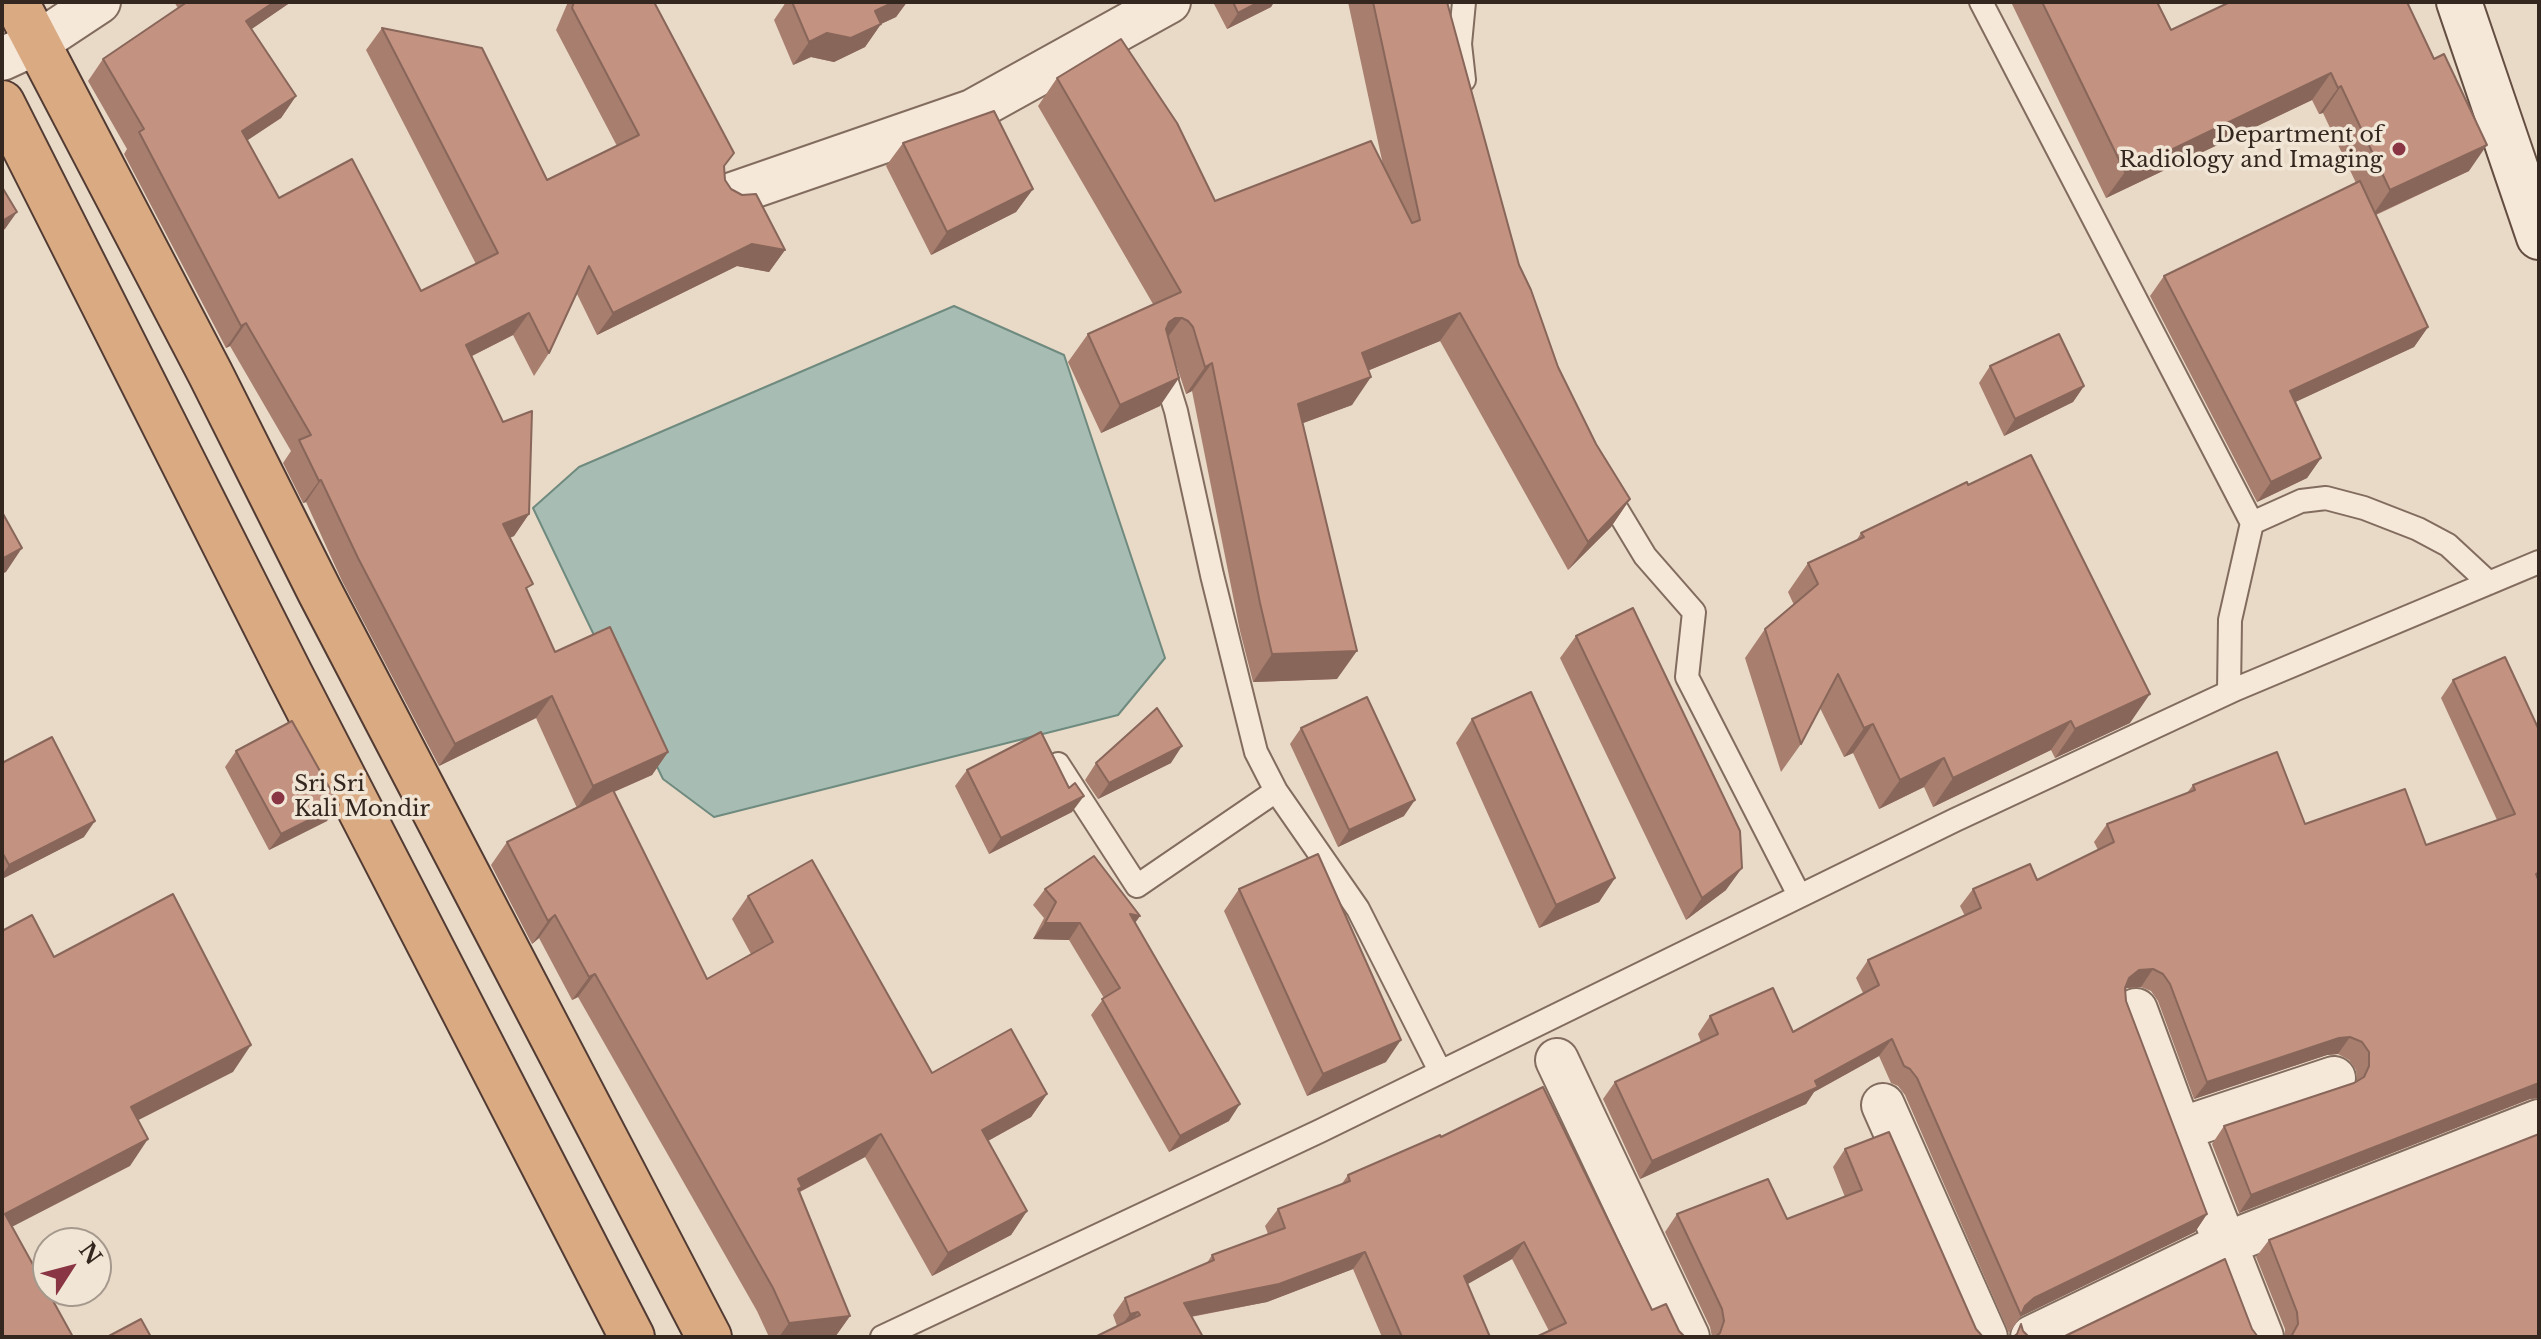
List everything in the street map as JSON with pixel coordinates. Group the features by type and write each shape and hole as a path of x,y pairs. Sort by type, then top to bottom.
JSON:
{"highway":[{"path":"16,2 19,51 709,1337"},
{"path":"2,103 290,674 632,1337"}],"main road":[{"path":"2459,2 2539,237"},
{"path":"2485,2 2539,160"}],"street":[{"path":"19,51 99,2"},
{"path":"732,194 972,111 1169,2"},
{"path":"2136,1010 2262,1337"},
{"path":"1557,1060 1688,1337"},
{"path":"2180,1129 2334,1078"},
{"path":"1883,1105 1986,1337"},
{"path":"2032,1337 2227,1243 2539,1121"}],"lane":[{"path":"1464,2 1460,44 1467,105"},
{"path":"1981,2 2252,523 2230,620 2229,691"},
{"path":"1160,359 1176,411 1212,575 1256,752 1276,791 1358,909 1440,1071"},
{"path":"1589,465 1645,556 1694,612 1687,677 1799,895"},
{"path":"2252,523 2301,501 2326,498 2364,508 2418,529 2448,545 2489,583"},
{"path":"882,1337 1320,1131 1799,895 2229,691 2539,562"},
{"path":"1058,764 1137,886 1276,791"}],"shaded area":[{"path":"954,306 1064,355 1165,658 1118,715 714,817 663,779 533,508 579,467"}],"building":[{"path":"187,2 274,2 246,21 296,96 242,131 279,198 352,159 421,291 498,253 382,28 482,48 547,180 639,135 572,8 574,2 654,2 734,153 724,166 725,180 731,189 742,195 756,194 785,250 752,244 613,313 589,266 549,353 529,313 466,345 503,422 532,411 529,514 503,524 533,584 526,588 555,652 610,627 668,752 593,786 552,696 455,744 299,440 311,435 246,323 241,326 139,132 144,129 103,59"},
{"path":"792,2 894,2 875,11 881,24 851,38 827,33 809,42"},
{"path":"1233,2 1259,2 1238,13"},
{"path":"1373,2 1447,2 1519,265 1558,367 1596,444 1630,499 1588,542 1460,313 1362,353 1371,377 1298,404 1357,651 1272,654 1212,363 1205,367 1193,327 1182,318 1175,318 1166,329 1179,378 1120,405 1088,334 1181,292 1057,78 1121,39 1177,123 1215,201 1371,141 1412,223 1420,220"},
{"path":"2042,2 2157,2 2171,30 2230,2 2407,2 2434,59 2444,54 2487,145 2390,190 2341,86 2338,88 2331,73 2125,172"},
{"path":"994,111 1033,189 947,232 903,143"},
{"path":"2360,181 2428,327 2290,391 2321,458 2271,482 2164,276"},
{"path":"2,187 17,212 2,221"},
{"path":"2059,334 2084,386 2015,419 1990,366"},
{"path":"2031,455 2150,694 2075,729 2071,721 1953,778 1944,758 1900,780 1873,724 1864,728 1838,674 1801,744 1765,629 1818,584 1808,563 1864,537 1861,533"},
{"path":"2,512 22,548 2,559"},
{"path":"1633,608 1740,831 1742,868 1702,898 1576,636"},
{"path":"2505,657 2539,730 2539,872 2536,874 2539,882 2539,1083 2251,1195 2224,1126 2354,1083 2364,1077 2369,1066 2369,1052 2362,1042 2350,1037 2339,1038 2207,1082 2170,984 2163,974 2153,969 2139,970 2129,978 2125,988 2126,1001 2207,1214 2034,1298 2021,1315 1917,1078 1904,1066 1892,1039 1815,1081 1818,1087 1652,1161 1615,1082 1718,1034 1710,1016 1773,988 1793,1032 1879,985 1868,960 1981,908 1973,889 2030,864 2037,880 2114,842 2107,824 2195,790 2193,785 2277,752 2305,824 2405,789 2426,845 2515,814 2453,680"},
{"path":"1531,692 1615,878 1556,905 1472,719"},
{"path":"1367,697 1415,800 1349,830 1301,728"},
{"path":"1157,708 1182,746 1109,783 1096,763"},
{"path":"292,721 339,805 281,834 236,751"},
{"path":"1041,732 1069,788 1075,783 1084,796 1001,838 967,770"},
{"path":"52,737 95,821 9,865 2,852 2,763"},
{"path":"613,790 707,979 773,942 748,896 812,860 932,1073 1011,1029 1047,1094 982,1130 1027,1211 948,1253 881,1134 798,1179 802,1187 798,1189 850,1316 789,1323 773,1288 595,974 589,977 555,915 548,921 507,842"},
{"path":"1318,854 1401,1040 1323,1074 1239,889"},
{"path":"1094,856 1140,916 1130,914 1240,1104 1180,1136 1102,999 1120,988 1080,923 1045,923 1056,902 1045,889"},
{"path":"173,894 251,1045 131,1107 148,1139 5,1214 32,1263 32,1307 56,1307 73,1337 2,1337 2,931 32,915 54,957"},
{"path":"1543,1087 1652,1310 1666,1304 1685,1337 1536,1337 1566,1323 1524,1242 1464,1276 1490,1337 1402,1337 1365,1252 1279,1284 1184,1303 1203,1337 1095,1337 1140,1315 1138,1312 1130,1314 1125,1298 1214,1260 1212,1255 1285,1228 1278,1209 1350,1181 1348,1175 1441,1137"},
{"path":"1889,1132 1976,1329 1983,1337 1715,1337 1724,1321 1722,1309 1677,1214 1768,1179 1787,1219 1862,1190 1845,1149"},
{"path":"2539,1134 2539,1337 2290,1337 2298,1324 2297,1312 2269,1240"},
{"path":"2225,1259 2252,1329 2258,1337 2063,1337"},
{"path":"141,1319 151,1337 107,1337"},
{"path":"2021,1324 2029,1337 2013,1337 2017,1334"}],"place":[{"name":"Department of Radiology and Imaging","path":"2399,149"},
{"name":"Sri Sri Kali Mondir","path":"278,798"}]}
